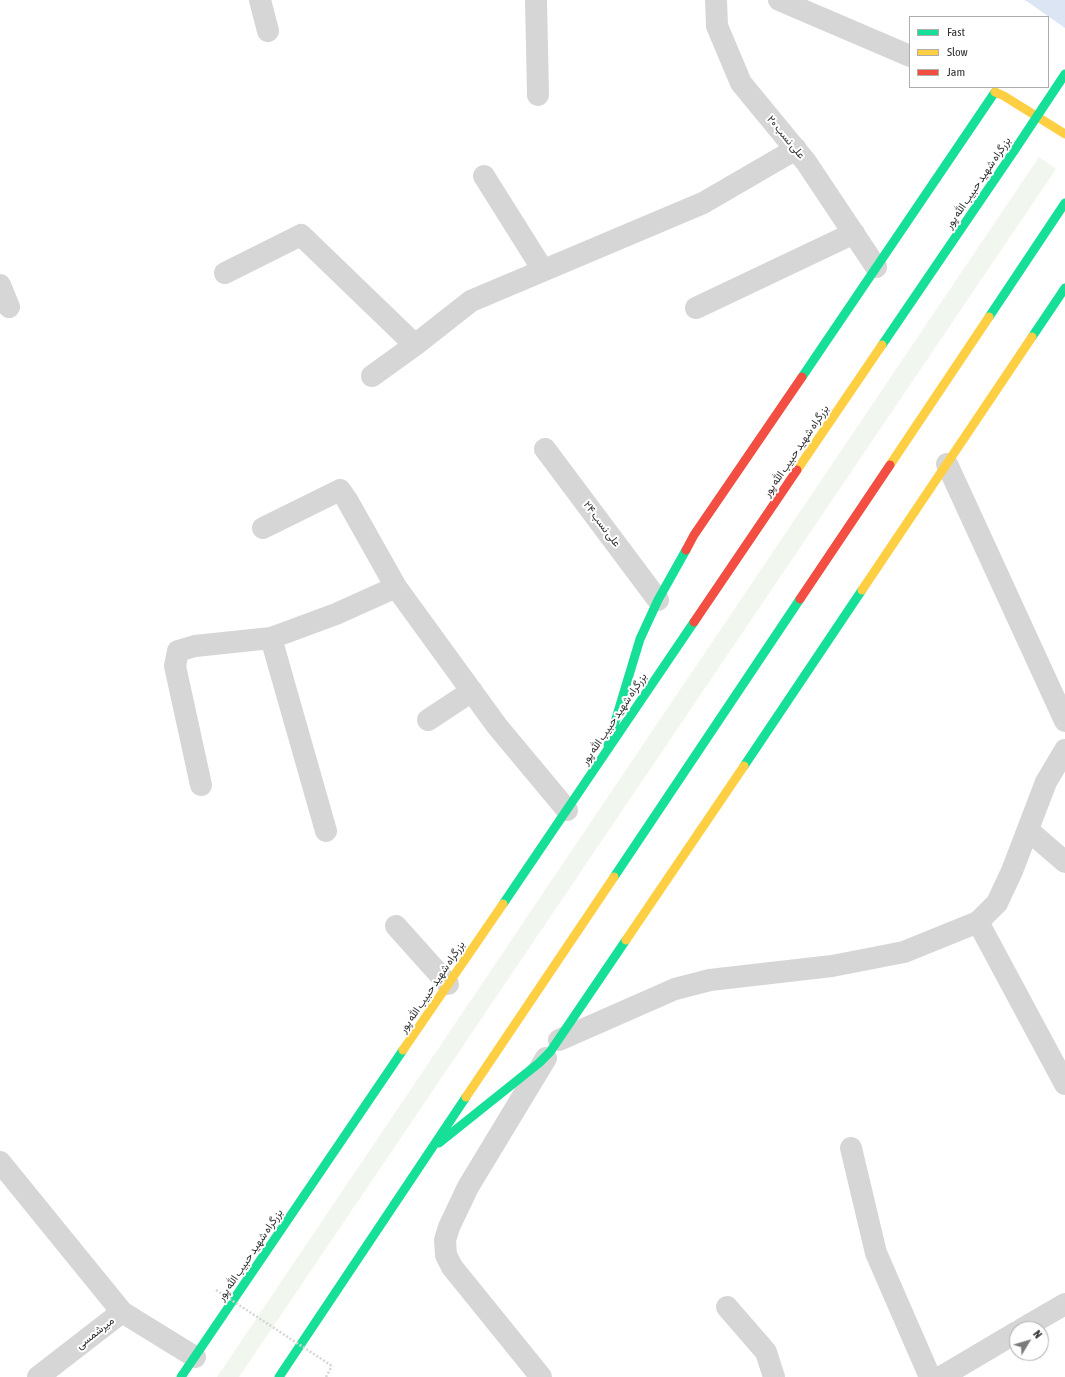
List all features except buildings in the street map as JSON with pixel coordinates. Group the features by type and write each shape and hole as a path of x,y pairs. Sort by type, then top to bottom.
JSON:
{"main road":[{"name":"بزرگراه شهید حبیب الله پور","path":"181,1377 1065,74"},
{"path":"606,752 636,651 658,600 694,535 876,267 989,89 1004,96 1065,134"},
{"path":"282,1376 433,1147 1065,203"},
{"path":"433,1147 539,1063 554,1046 1065,288"}],"street":[{"path":"260,0 268,31"},
{"path":"536,0 538,95"},
{"name":"علی نسب ۲۰","path":"716,0 717,26 741,83 806,162 876,267"},
{"path":"779,0 909,56"},
{"path":"372,376 415,345 471,301 703,203 796,149"},
{"path":"484,176 543,270"},
{"path":"696,308 854,233"},
{"path":"225,273 301,235 415,345"},
{"path":"0,285 9,306"},
{"name":"علی نسب ۲۴","path":"545,449 658,600"},
{"path":"947,464 1065,721"},
{"path":"263,528 340,490 396,587 497,726 567,810"},
{"path":"201,785 175,666 178,651 195,646 271,638 336,614 396,587"},
{"path":"271,638 326,831"},
{"path":"428,720 472,691"},
{"path":"541,1377 452,1267 446,1255 445,1240 449,1227 468,1187 554,1046 675,989 710,980 832,966 904,952 978,922 997,903 1012,870 1046,782 1065,750"},
{"path":"1028,830 1065,862"},
{"path":"978,922 1065,1084"},
{"path":"396,926 448,984"},
{"path":"851,1148 876,1253 930,1377"},
{"path":"0,1162 122,1312"},
{"path":"1036,1321 1065,1304"},
{"path":"726,1307 766,1352 774,1377"},
{"name":"میرشمسی","path":"38,1377 122,1312 195,1357"},
{"path":"941,1377 1009,1337"}],"path":[{"path":"216,1290 332,1366 326,1377"}],"shaded area":[{"path":"1039,157 1056,169 239,1377 217,1377"}],"water":[{"path":"1024,0 1065,0 1065,28 1049,16"}],"traffic: fast":[{"path":"1014,151 1065,74"},
{"path":"802,377 995,92"},
{"path":"882,345 1014,151"},
{"path":"989,317 1065,203"},
{"path":"1032,337 1065,288"},
{"path":"608,745 640,639 658,600 686,550"},
{"path":"744,766 862,590"},
{"path":"614,877 800,599"},
{"path":"503,904 694,622"},
{"path":"439,1143 539,1063 550,1052 626,940"},
{"path":"181,1377 403,1050"},
{"path":"279,1377 466,1097"}],"traffic: slow":[{"path":"995,92 1004,96 1065,134"},
{"path":"890,465 989,317"},
{"path":"862,590 1032,337"},
{"path":"797,470 882,345"},
{"path":"626,940 744,766"},
{"path":"466,1097 614,877"},
{"path":"403,1050 503,904"}],"traffic: jam":[{"path":"686,550 694,535 802,377"},
{"path":"800,599 890,465"},
{"path":"694,622 797,470"}]}
